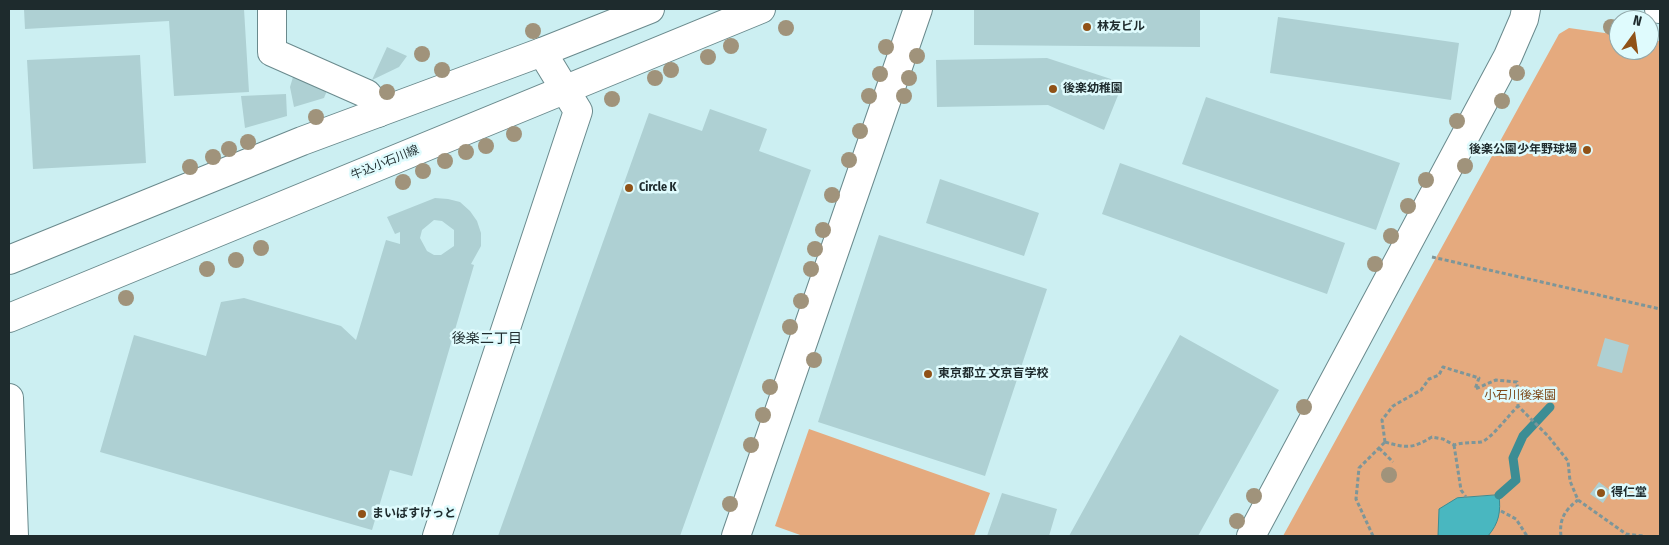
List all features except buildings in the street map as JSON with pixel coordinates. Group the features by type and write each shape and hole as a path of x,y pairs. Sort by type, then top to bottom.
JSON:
{"street":[{"path":"272,9 272,52 367,94 376,104 378,112"},
{"path":"9,260 302,141 542,52 623,15 650,9"},
{"name":"牛込小石川線","path":"9,318 761,9"},
{"path":"736,536 918,9"},
{"path":"1251,536 1508,56 1524,20 1526,9"},
{"path":"437,536 578,111 566,88 542,52"},
{"path":"9,398 14,536"}],"path":[{"path":"1431,257 1660,309"},
{"path":"1385,442 1382,420 1393,406 1421,390 1429,379 1439,375 1443,367 1479,378 1476,389 1496,380 1517,382 1518,406 1548,436 1568,461 1570,480 1578,500 1626,534 1644,536"},
{"path":"1385,442 1408,448 1421,444 1432,437 1443,439 1454,445 1471,441 1482,442 1492,437 1502,421 1518,406"},
{"path":"1373,536 1356,499 1359,468 1385,442"},
{"path":"1454,445 1461,490 1466,497"},
{"path":"1379,448 1392,462"},
{"path":"1561,536 1560,526 1565,510 1578,500"},
{"path":"1501,511 1516,518 1527,536"}],"green space":[{"name":"小石川後楽園","path":"1569,28 1609,34 1609,60 1659,60 1660,41 1660,536 1283,536 1559,34"},
{"path":"809,429 990,493 974,536 803,536 775,526"}],"water":[{"path":"1499,495 1500,507 1498,517 1495,526 1488,536 1438,536 1439,509 1457,498"}],"waterway":[{"path":"1499,495 1516,480 1513,458 1523,436 1550,407"}],"place":[{"name":"林友ビル","path":"1087,27"},
{"name":"後楽幼稚園","path":"1053,89"},
{"name":"後楽公園少年野球場","path":"1587,150"},
{"name":"Circle K","path":"629,188"},
{"name":"東京都立 文京盲学校","path":"928,374"},
{"name":"得仁堂","path":"1601,493"},
{"name":"まいばすけっと","path":"362,514"}],"district":[{"name":"後楽二丁目","path":"487,339"}]}
